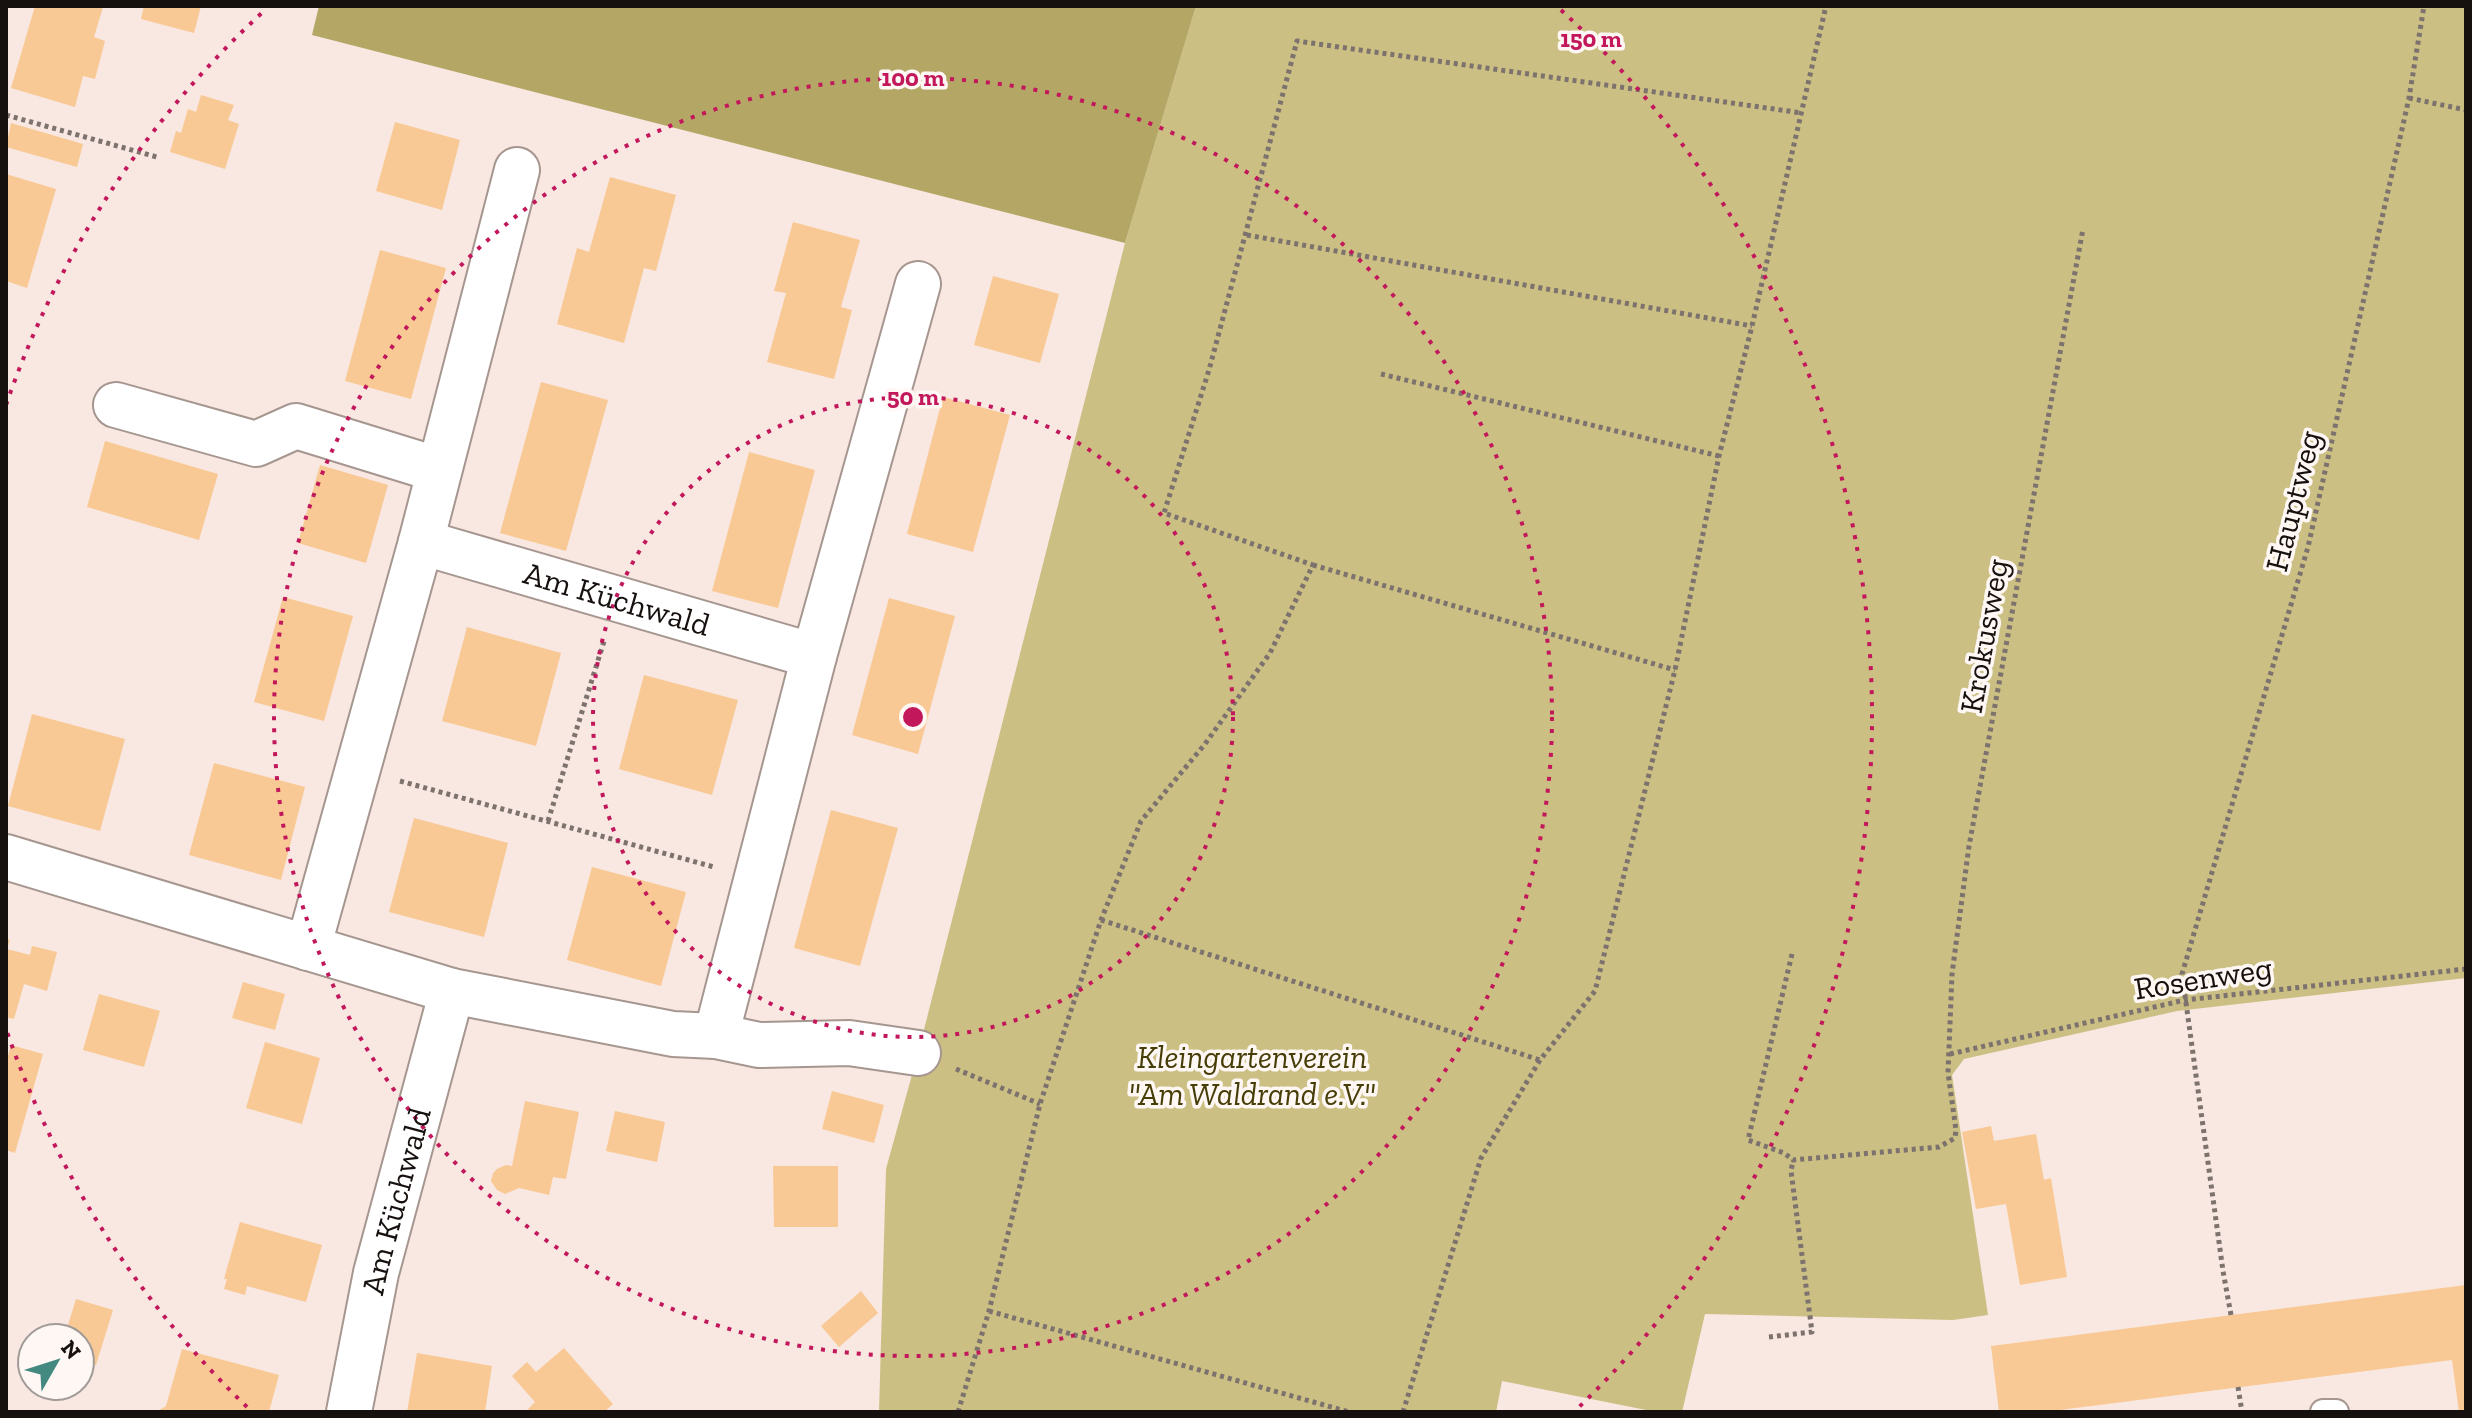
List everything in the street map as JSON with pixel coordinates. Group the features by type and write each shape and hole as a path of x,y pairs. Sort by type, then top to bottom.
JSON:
{"street":[{"path":"308,948 421,542 517,170"},
{"path":"716,1036 814,656 918,284"},
{"path":"116,405 256,444 296,426 439,470"},
{"name":"Am Küchwald","path":"421,542 814,656"},
{"path":"6,857 452,991 673,1034 716,1036 759,1045 849,1043 918,1053"},
{"name":"Am Küchwald","path":"349,1412 376,1273 452,991"}],"lane":[{"path":"2323,1412 2336,1412"}],"path":[{"path":"1403,1412 1481,1158 1540,1060 1595,991 1675,670 1719,456 1826,6"},
{"name":"Hauptweg","path":"2231,1315 2182,974 2308,547 2409,98 2424,6"},
{"path":"1675,670 1313,565 1164,513 1209,370 1297,41 1802,113"},
{"path":"2409,98 2466,110"},
{"path":"6,115 157,157"},
{"name":"Krokusweg","path":"1793,1160 1939,1147 1955,1138 1948,1073 1952,974 1969,846 2083,229"},
{"path":"1247,235 1752,326"},
{"path":"1381,374 1719,456"},
{"path":"958,1412 989,1311 1040,1104 1101,920 1141,821 1205,744 1270,653 1313,565"},
{"path":"548,821 602,648"},
{"path":"359,769 725,870"},
{"path":"1101,920 1540,1060"},
{"path":"1769,1337 1812,1332 1791,1171 1793,1160 1784,1153 1748,1140 1792,954"},
{"name":"Rosenweg","path":"1950,1054 2185,1000 2466,969"},
{"path":"918,1053 1040,1104"},
{"path":"989,1311 1349,1412"},
{"path":"2238,1387 2242,1412"}],"green space":[{"name":"Kleingartenverein \"Am Waldrand e.V.\"","path":"1196,6 2466,6 2466,978 2177,1011 1964,1059 1952,1075 1988,1315 1953,1320 1705,1314 1682,1412 1656,1412 1502,1381 1496,1412 879,1412 886,1169 1125,243"}],"shaded area":[{"path":"319,6 1196,6 1125,243 312,35"}],"building":[{"path":"35,6 103,7 94,37 105,41 95,79 83,76 75,107 11,88"},
{"path":"144,6 201,6 194,33 141,19"},
{"path":"201,95 234,105 228,120 239,124 225,169 170,152 176,131 181,133 188,109 196,112"},
{"path":"395,122 460,140 442,210 376,191"},
{"path":"11,123 83,144 77,167 6,147"},
{"path":"6,174 56,189 27,288 6,281"},
{"path":"610,177 676,195 656,271 644,268 624,343 557,324 577,248 589,252"},
{"path":"793,222 860,240 841,307 852,310 834,379 767,362 786,293 774,291"},
{"path":"380,250 446,268 411,399 345,381"},
{"path":"993,276 1059,294 1040,363 974,345"},
{"path":"541,382 608,400 566,551 500,533"},
{"path":"943,397 1010,415 973,552 907,534"},
{"path":"105,441 218,474 199,540 87,507"},
{"path":"749,452 815,470 778,608 712,591"},
{"path":"320,465 388,485 366,563 298,543"},
{"path":"283,597 353,616 324,721 254,702"},
{"path":"889,598 955,616 918,754 852,735"},
{"path":"467,627 561,653 536,746 442,721"},
{"path":"644,675 738,700 712,795 619,769"},
{"path":"32,714 125,739 100,831 8,806"},
{"path":"214,763 305,787 281,880 189,855"},
{"path":"831,810 898,828 860,966 794,948"},
{"path":"414,818 508,843 484,937 389,912"},
{"path":"592,867 686,892 661,986 567,960"},
{"path":"6,939 10,940 7,949 30,955 32,946 57,952 47,991 24,984 14,1019 6,1017"},
{"path":"243,982 285,994 275,1030 232,1018"},
{"path":"99,994 160,1011 144,1067 83,1050"},
{"path":"265,1042 320,1058 302,1124 246,1108"},
{"path":"11,1045 43,1054 15,1153 6,1150 6,1063"},
{"path":"832,1091 884,1105 874,1143 822,1129"},
{"path":"525,1101 579,1112 566,1179 553,1177 549,1195 519,1188 505,1194 497,1190 491,1181 497,1169 512,1166"},
{"path":"615,1111 665,1122 657,1162 606,1151"},
{"path":"1991,1126 1994,1141 2036,1134 2044,1180 2051,1178 2067,1277 2020,1285 2006,1204 1976,1209 1962,1132"},
{"path":"773,1166 838,1166 838,1227 774,1227"},
{"path":"240,1222 322,1245 306,1302 247,1286 245,1295 224,1289"},
{"path":"2466,1285 2466,1412 2459,1412 2452,1360 2044,1412 1999,1412 1991,1346"},
{"path":"861,1291 878,1313 839,1347 821,1326"},
{"path":"76,1299 113,1310 96,1365 96,1322 69,1322"},
{"path":"564,1348 613,1404 604,1412 531,1412 528,1409 535,1402 512,1376 527,1362 536,1372"},
{"path":"182,1349 279,1375 269,1412 156,1412 166,1406"},
{"path":"417,1353 492,1366 485,1412 407,1412"}]}
